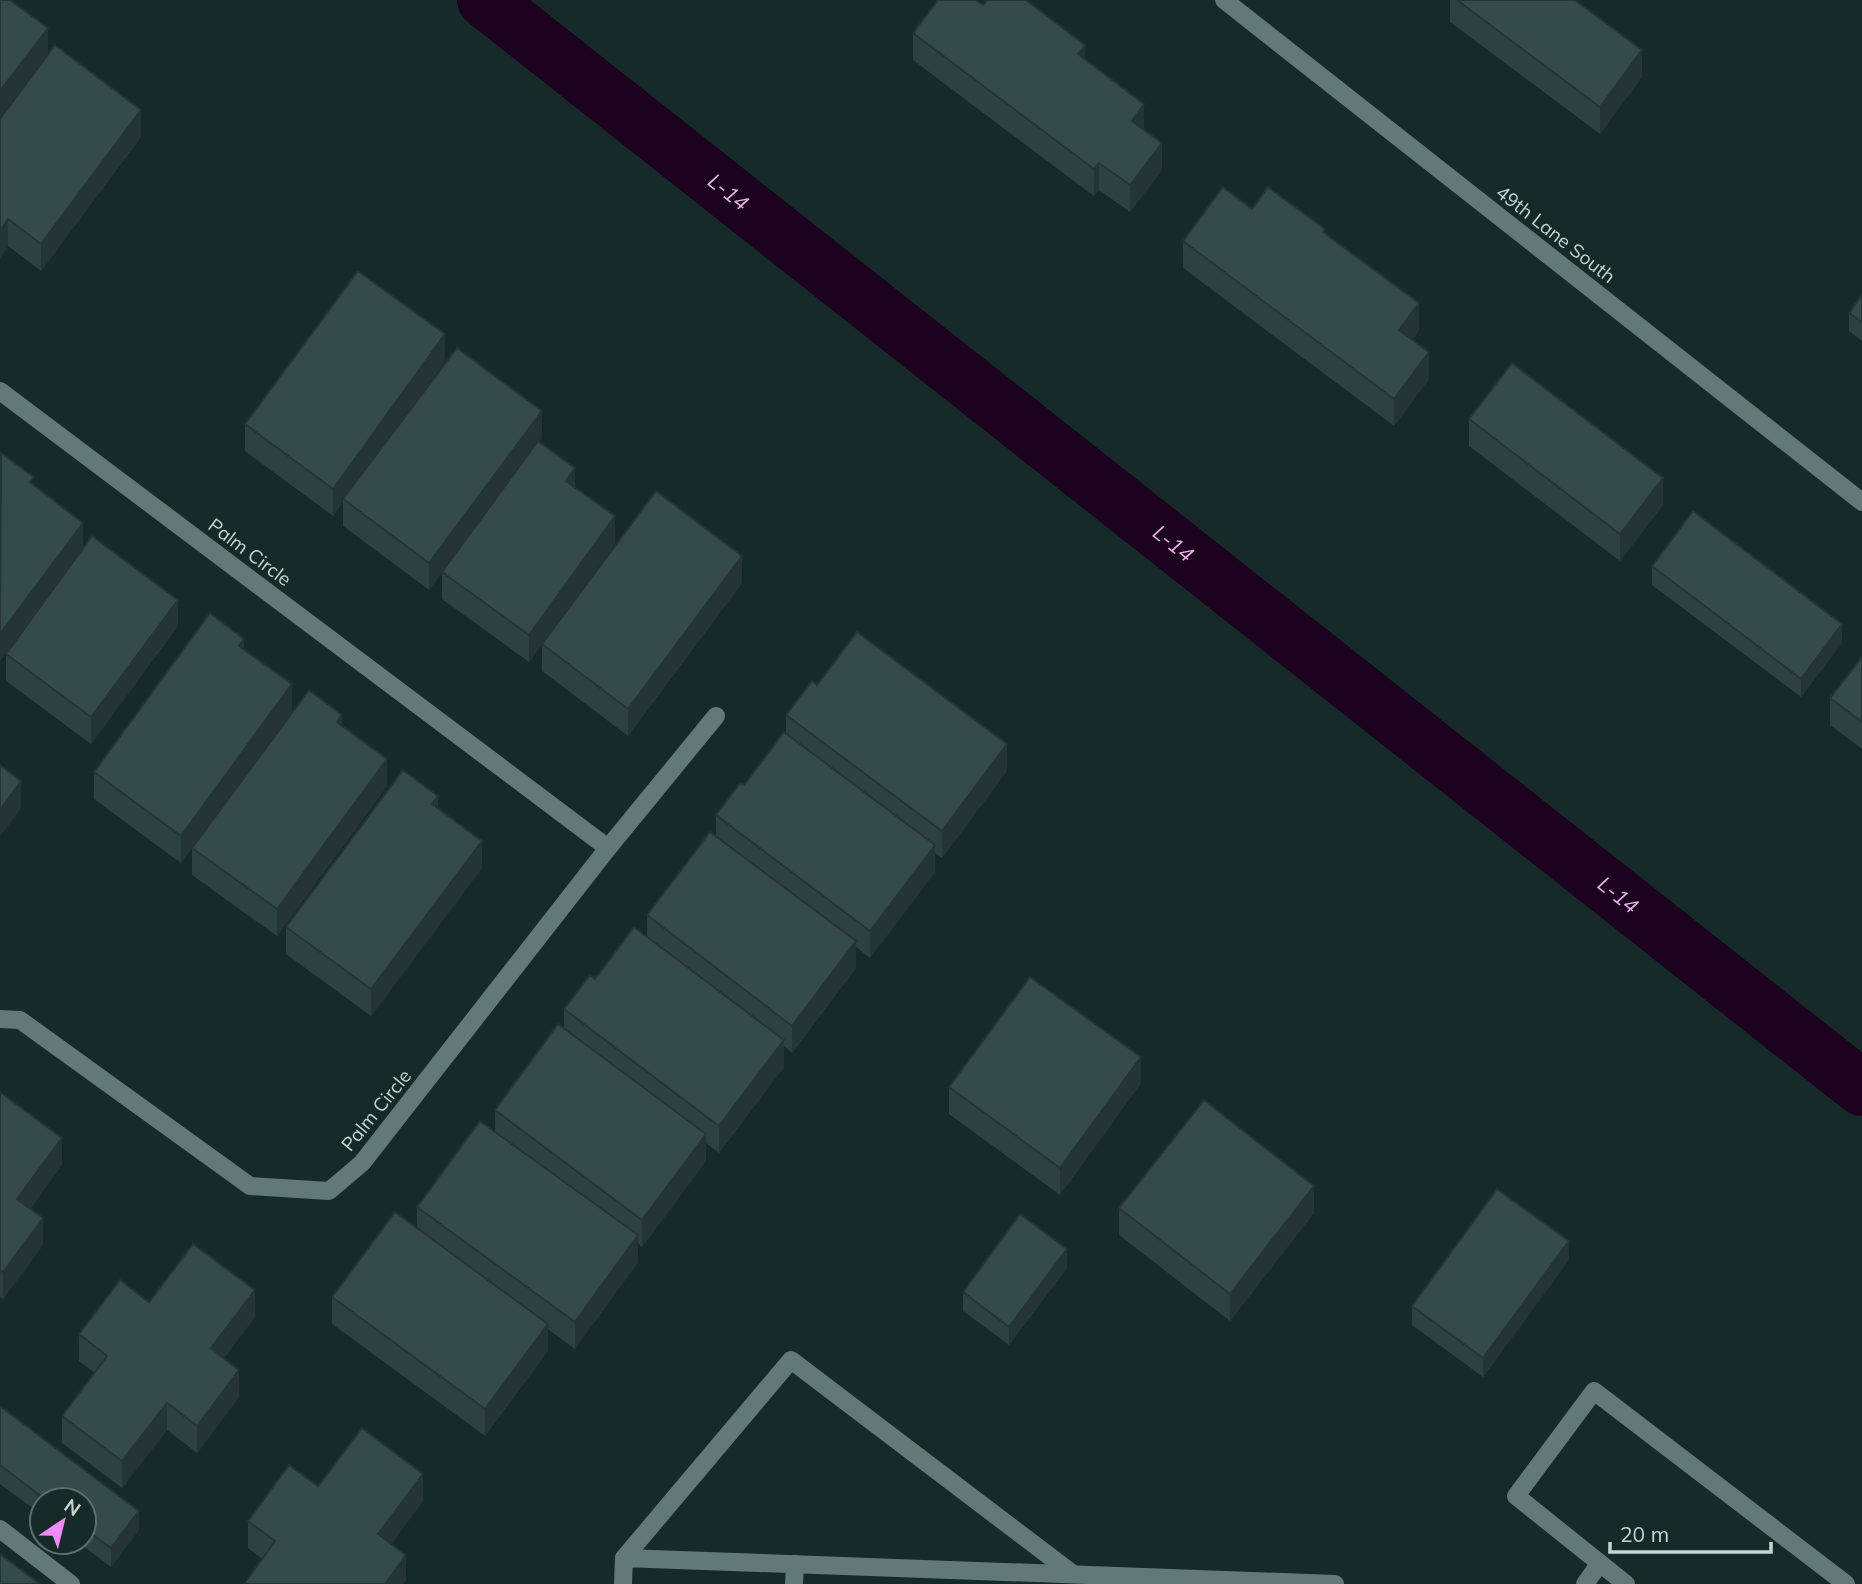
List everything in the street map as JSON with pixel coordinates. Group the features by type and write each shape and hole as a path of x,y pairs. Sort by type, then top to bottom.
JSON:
{"street":[{"name":"49th Lane South","path":"1224,0 1862,502"},
{"name":"Palm Circle","path":"0,391 608,848"},
{"name":"Palm Circle","path":"0,1019 20,1020 250,1186 329,1191 362,1163 608,848 716,716"},
{"path":"623,1584 624,1558 791,1360 1073,1574"},
{"path":"1626,1584 1516,1496 1594,1391 1846,1584"},
{"path":"0,1529 71,1584"},
{"path":"624,1558 1335,1584"},
{"path":"1585,1584 1600,1563"},
{"path":"794,1584 795,1564"}],"building":[{"path":"0,0 10,0 48,28 0,91"},
{"path":"938,0 976,0 983,5 987,0 1026,0 1085,45 1078,54 1144,104 1132,121 1162,143 1130,185 1099,163 1094,169 913,33"},
{"path":"1457,0 1575,0 1642,50 1600,107"},
{"path":"55,45 141,110 41,244 8,219 0,231 0,119"},
{"path":"1223,187 1252,209 1268,187 1325,229 1323,232 1419,303 1399,330 1429,352 1394,399 1183,241"},
{"path":"358,271 445,334 333,489 245,424"},
{"path":"1862,295 1862,322 1849,313"},
{"path":"457,348 542,411 429,563 343,499"},
{"path":"1512,363 1663,478 1620,534 1469,419"},
{"path":"538,441 575,468 566,481 615,516 529,635 442,572"},
{"path":"1,453 34,477 30,482 83,523 0,634"},
{"path":"656,491 742,556 628,709 542,644"},
{"path":"1693,511 1842,624 1801,679 1652,566"},
{"path":"92,536 178,600 91,717 6,654"},
{"path":"210,613 244,639 239,646 292,684 181,836 94,772"},
{"path":"857,632 1007,744 942,831 786,715 812,681 817,685"},
{"path":"1862,657 1862,722 1830,698"},
{"path":"309,690 342,715 337,722 387,759 277,909 192,848"},
{"path":"784,732 935,845 870,931 716,815 740,783 744,785"},
{"path":"0,765 21,781 0,810"},
{"path":"403,770 438,796 432,804 482,841 371,989 286,927"},
{"path":"710,832 856,941 792,1026 647,915"},
{"path":"634,927 784,1040 719,1126 564,1009 590,975 595,979"},
{"path":"1030,977 1141,1057 1060,1168 949,1087"},
{"path":"558,1024 706,1134 642,1220 495,1110"},
{"path":"0,1092 62,1138 17,1199 43,1218 3,1272 0,1270"},
{"path":"1204,1100 1314,1186 1230,1294 1119,1208"},
{"path":"480,1121 638,1235 575,1322 417,1207"},
{"path":"1497,1189 1569,1241 1483,1358 1412,1306"},
{"path":"395,1212 548,1324 485,1409 332,1297"},
{"path":"1020,1214 1067,1249 1009,1327 963,1292"},
{"path":"193,1244 255,1290 211,1348 239,1370 197,1426 167,1403 122,1461 62,1416 107,1356 79,1334 120,1280 149,1302"},
{"path":"0,1406 139,1511 111,1548 98,1538 98,1486 28,1486 0,1465"},
{"path":"362,1428 423,1474 378,1534 406,1555 385,1584 244,1584 275,1541 248,1521 289,1465 318,1486"},
{"path":"0,1554 40,1584 0,1584"}],"waterway":[{"name":"L-14","path":"485,0 1862,1088"}]}
